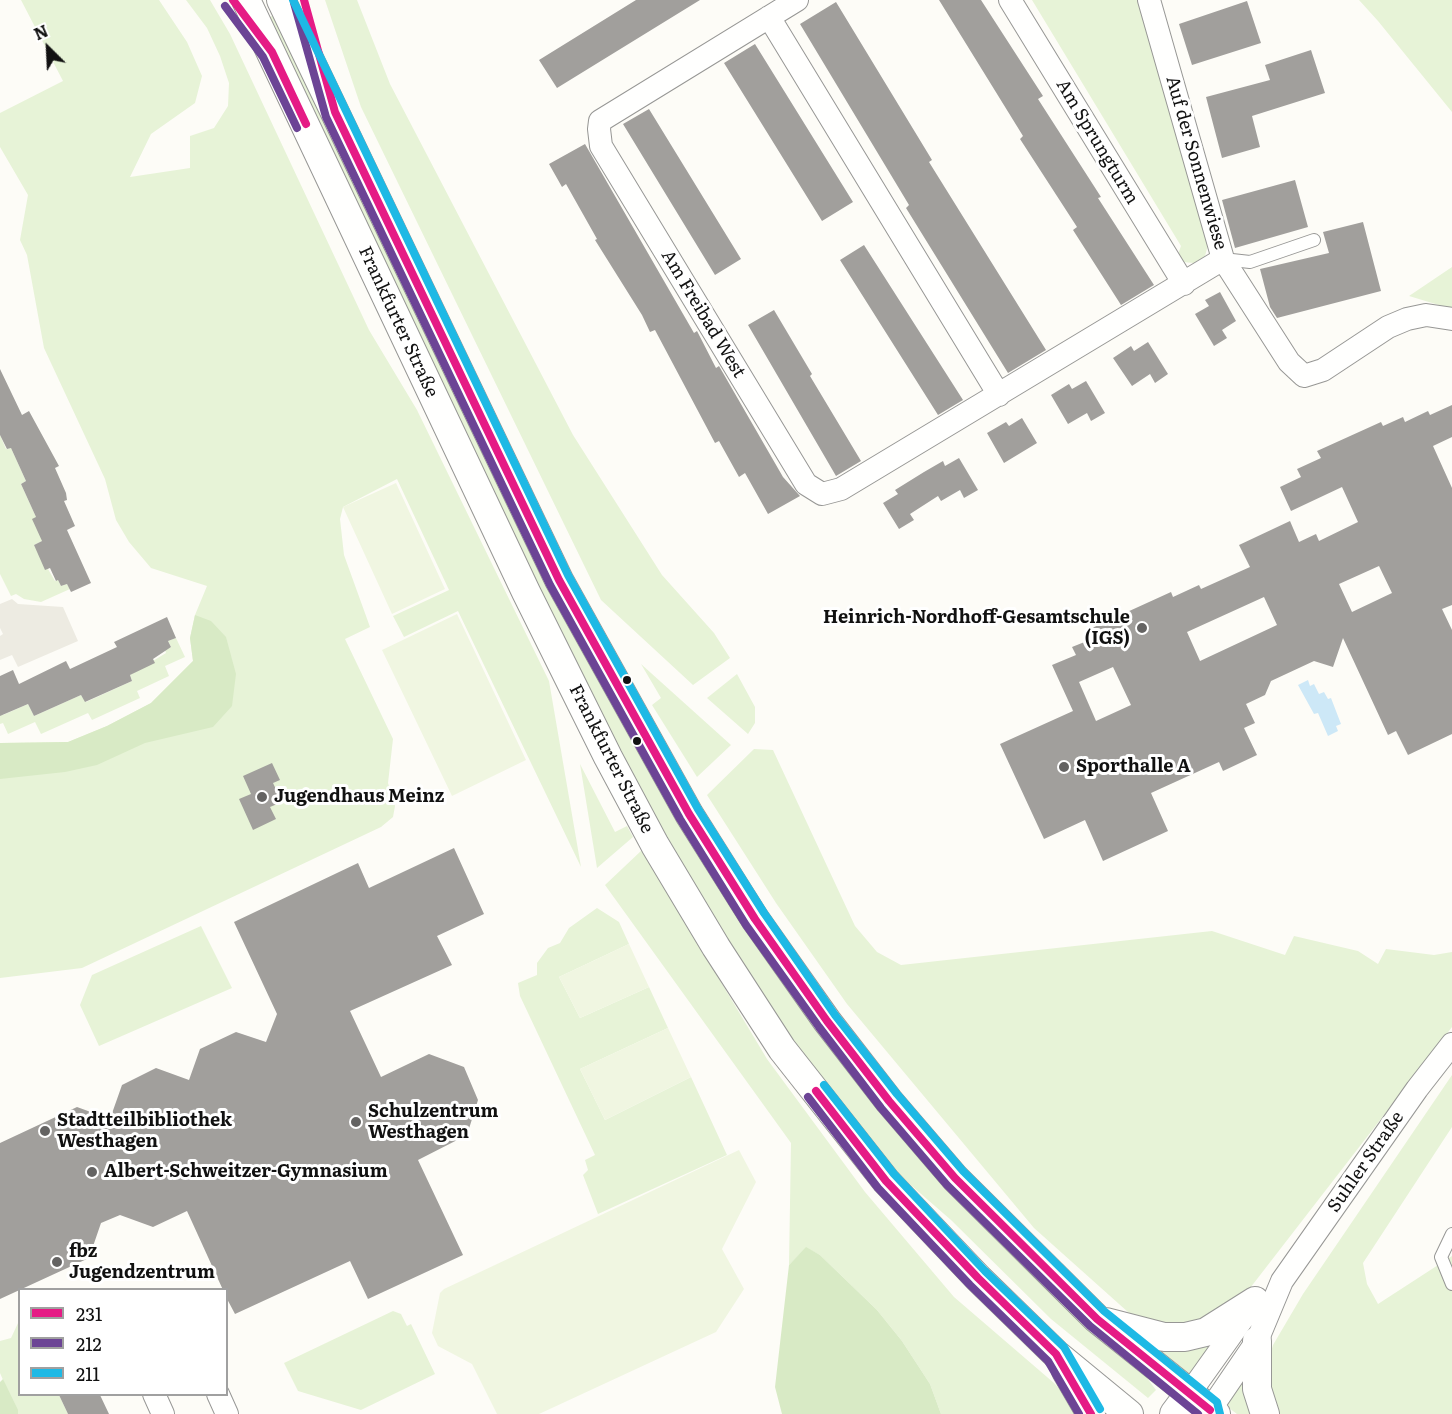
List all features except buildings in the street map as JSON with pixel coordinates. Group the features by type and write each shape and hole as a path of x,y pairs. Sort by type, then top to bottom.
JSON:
{"street":[{"path":"233,0 272,52"},
{"name":"Frankfurter Straße","path":"246,0 541,623 608,757 704,927 782,1049 886,1181 978,1278 1056,1353 1129,1414"},
{"name":"Frankfurter Straße","path":"281,0 559,580 689,814 755,919 827,1021 889,1101 955,1178 1097,1319 1199,1409"},
{"path":"304,0 335,112"},
{"name":"Am Freibad West","path":"797,0 600,121 599,129 601,146 806,484 822,494 841,489 1224,259"},
{"name":"Am Sprungturm","path":"1010,0 1184,285"},
{"name":"Auf der Sonnenwiese","path":"1149,0 1224,259 1289,362 1304,376 1323,370 1388,327 1407,319 1426,315 1452,319"},
{"path":"769,17 999,395"},
{"name":"Suhler Straße","path":"1199,1409 1257,1341 1282,1281 1417,1089 1452,1044"},
{"name":"Suhler Straße","path":"1199,1409 1255,1301 1282,1281"},
{"path":"1097,1319 1164,1337 1185,1337 1206,1332 1255,1301"},
{"path":"1257,1341 1257,1389 1265,1414"},
{"path":"1056,1353 1090,1414"},
{"path":"154,1396 163,1414"},
{"path":"218,1396 227,1414"}],"lane":[{"path":"1224,259 1250,262 1314,240"},
{"path":"1452,1234 1441,1257 1452,1284"}],"green space":[{"path":"21,0 159,0 187,42 202,76 195,103 151,134 130,177 190,168 190,136 214,128 228,106 229,83 220,56 207,28 186,0 210,0 230,34 369,330 417,410 549,681 581,867 458,611 404,637 393,616 449,590 397,479 343,507 340,519 344,555 370,627 345,639 393,739 388,783 395,806 393,817 381,827 82,968 0,978 0,743 68,742 107,726 151,703 193,661 190,638 195,615 207,586 151,568 129,542 116,520 105,479 44,348 27,255 20,240 28,195 0,147 0,113 63,81"},
{"path":"325,0 357,0 390,84 573,435 662,575 714,633 730,658 693,685 601,600 361,107"},
{"path":"1032,0 1139,0 1208,245 1205,256 1194,263 1182,262 1177,257 1181,246"},
{"path":"1359,0 1452,0 1452,112 1378,21"},
{"path":"276,14 740,916 1144,1374 1156,1390 1148,1398 1051,1319 951,1220 890,1167 794,1043 720,930 605,727 268,18"},
{"path":"1452,267 1452,309 1409,296"},
{"path":"0,435 6,449 11,448 26,481 21,484 36,517 42,541 34,545 55,581 58,580 61,586 67,584 70,589 41,602 24,599 16,594 11,596 0,574"},
{"path":"396,483 445,589 392,614 343,507"},
{"path":"457,614 526,760 452,796 382,650"},
{"path":"195,615 211,621 226,637 236,674 232,706 213,727 145,743 97,765 65,772 0,779 0,743 68,742 107,726 151,703 193,661 190,638"},
{"path":"176,638 185,657 165,666 169,676 137,691 140,698 92,720 88,713 41,734 35,722 8,734 3,723 0,724 0,711 3,715 28,704 34,716 81,695 86,702 132,681 130,675 166,653 165,650 171,647 168,641"},
{"path":"641,664 731,745 697,777 652,705 661,698"},
{"path":"737,674 755,707 755,723 748,734 707,698"},
{"path":"754,749 773,750 855,926 877,952 901,965 1212,931 1285,955 1294,936 1358,951 1378,964 1386,949 1434,955 1452,952 1452,1027 1247,1292 1185,1329 1138,1321 1034,1228 847,1004 776,903 707,795"},
{"path":"580,764 615,832 627,826 633,837 597,868"},
{"path":"642,850 767,1059 865,1192 954,1297 1054,1383 1082,1414 941,1414 930,1384 902,1341 877,1310 820,1255 806,1248 789,1265 791,1143 605,885"},
{"path":"597,908 619,922 629,944 559,977 580,1018 649,987 668,1028 580,1069 605,1120 691,1077 727,1155 598,1214 583,1175 588,1170 585,1160 595,1155 520,996 518,983 537,975 537,963 548,948 560,943 569,928"},
{"path":"201,926 232,988 99,1046 80,1005 92,975"},
{"path":"629,944 649,987 580,1018 559,977"},
{"path":"668,1028 691,1077 605,1120 580,1069"},
{"path":"1452,1075 1452,1127 1363,1263 1367,1284 1378,1304 1452,1256 1452,1414 1277,1414 1271,1405 1267,1365 1273,1345 1303,1294"},
{"path":"739,1150 756,1182 722,1249 744,1289 716,1332 539,1414 497,1414 472,1364 438,1346 432,1333 440,1293 444,1289"},
{"path":"806,1247 820,1255 877,1310 902,1341 930,1384 941,1414 782,1414 775,1387 789,1265"},
{"path":"393,1311 401,1314 407,1326 411,1324 435,1374 361,1410 298,1391 284,1363"},
{"path":"18,1323 18,1396 59,1396 68,1414 18,1414 0,1373 0,1341 11,1338"},
{"path":"1215,1338 1187,1378 1144,1341"},
{"path":"1245,1375 1255,1414 1237,1414 1225,1405"},
{"path":"3,1379 18,1414 0,1414 0,1382"}],"shaded area":[{"path":"12,599 18,604 63,607 78,641 18,667 12,655 0,660 0,636 3,634 0,628 0,604"}],"water":[{"path":"1308,680 1310,686 1314,684 1319,694 1324,692 1328,699 1331,698 1341,724 1336,726 1338,731 1328,736 1318,713 1314,714 1298,685"}],"transit line":[{"name":"231","path":"233,0 272,52 306,124"},
{"name":"211","path":"293,0 568,575 698,809 764,913 835,1015 897,1094 963,1171 1104,1311 1217,1402 1220,1414"},
{"name":"231","path":"304,0 335,112 559,580 689,814 755,919 827,1021 889,1101 955,1178 1097,1319 1210,1410"},
{"name":"212","path":"294,3 326,117 550,585 680,819 746,925 819,1027 881,1108 947,1185 1090,1326 1198,1414"},
{"name":"212","path":"225,6 263,57 297,128"},
{"name":"211","path":"824,1085 894,1174 985,1271 1064,1347 1100,1409"},
{"name":"231","path":"816,1091 886,1181 978,1278 1056,1354 1091,1414"},
{"name":"212","path":"808,1097 878,1188 970,1285 1048,1361 1079,1414"}],"place":[{"name":"Heinrich-Nordhoff-Gesamtschule (IGS)","path":"1142,628"},
{"name":"Sporthalle A","path":"1064,767"},
{"name":"Jugendhaus Meinz","path":"262,797"},
{"name":"Schulzentrum Westhagen","path":"356,1122"},
{"name":"Stadtteilbibliothek Westhagen","path":"45,1131"},
{"name":"Albert-Schweitzer-Gymnasium","path":"92,1172"},
{"name":"fbz Jugendzentrum","path":"57,1262"}]}
